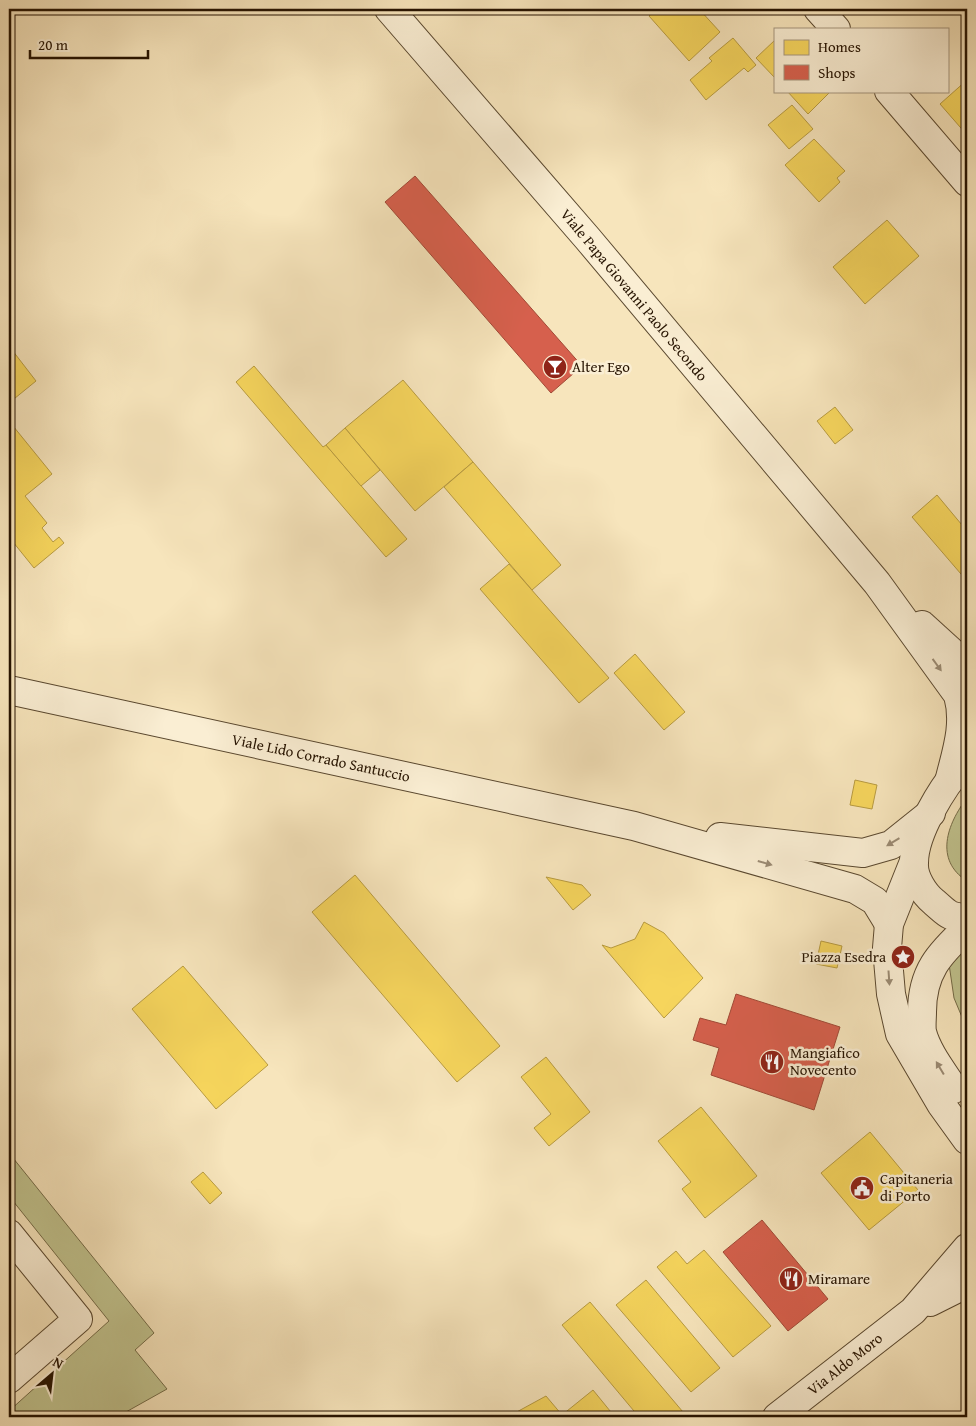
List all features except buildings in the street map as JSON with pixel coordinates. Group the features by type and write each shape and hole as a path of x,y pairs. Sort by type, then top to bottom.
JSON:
{"street":[{"name":"Viale Papa Giovanni Paolo Secondo","path":"389,9 594,247 877,583"},
{"path":"818,9 835,28"},
{"path":"891,92 967,182"},
{"path":"906,92 967,164"},
{"path":"877,583 967,666"},
{"path":"877,583 958,695 962,710 959,769 919,836 913,864 887,910 887,948 890,994 900,1034 926,1080 967,1140"},
{"name":"Viale Lido Corrado Santuccio","path":"9,690 634,826"},
{"path":"634,826 863,854 891,846 931,813"},
{"path":"634,826 855,889 887,910 962,921"},
{"path":"913,864 924,893 962,921"},
{"path":"962,921 930,968 922,994 922,1031 938,1064 967,1109"},
{"path":"9,1234 78,1319 9,1379"},
{"path":"913,1311 967,1248"},
{"path":"913,1311 960,1287 967,1280"},
{"name":"Via Aldo Moro","path":"777,1417 913,1311"}],"green space":[{"path":"967,798 967,881 950,863 947,841 954,819"},
{"path":"963,947 967,967 967,1029 954,998 949,964"},
{"path":"9,1153 154,1333 135,1350 167,1389 117,1417 9,1417 9,1411 109,1321 9,1196"}],"place":[{"name":"Alter Ego","path":"555,367"},
{"name":"Piazza Esedra","path":"903,957"},
{"name":"Mangiafico Novecento","path":"772,1062"},
{"name":"Capitaneria di Porto","path":"862,1188"},
{"name":"Miramare","path":"791,1279"}]}
